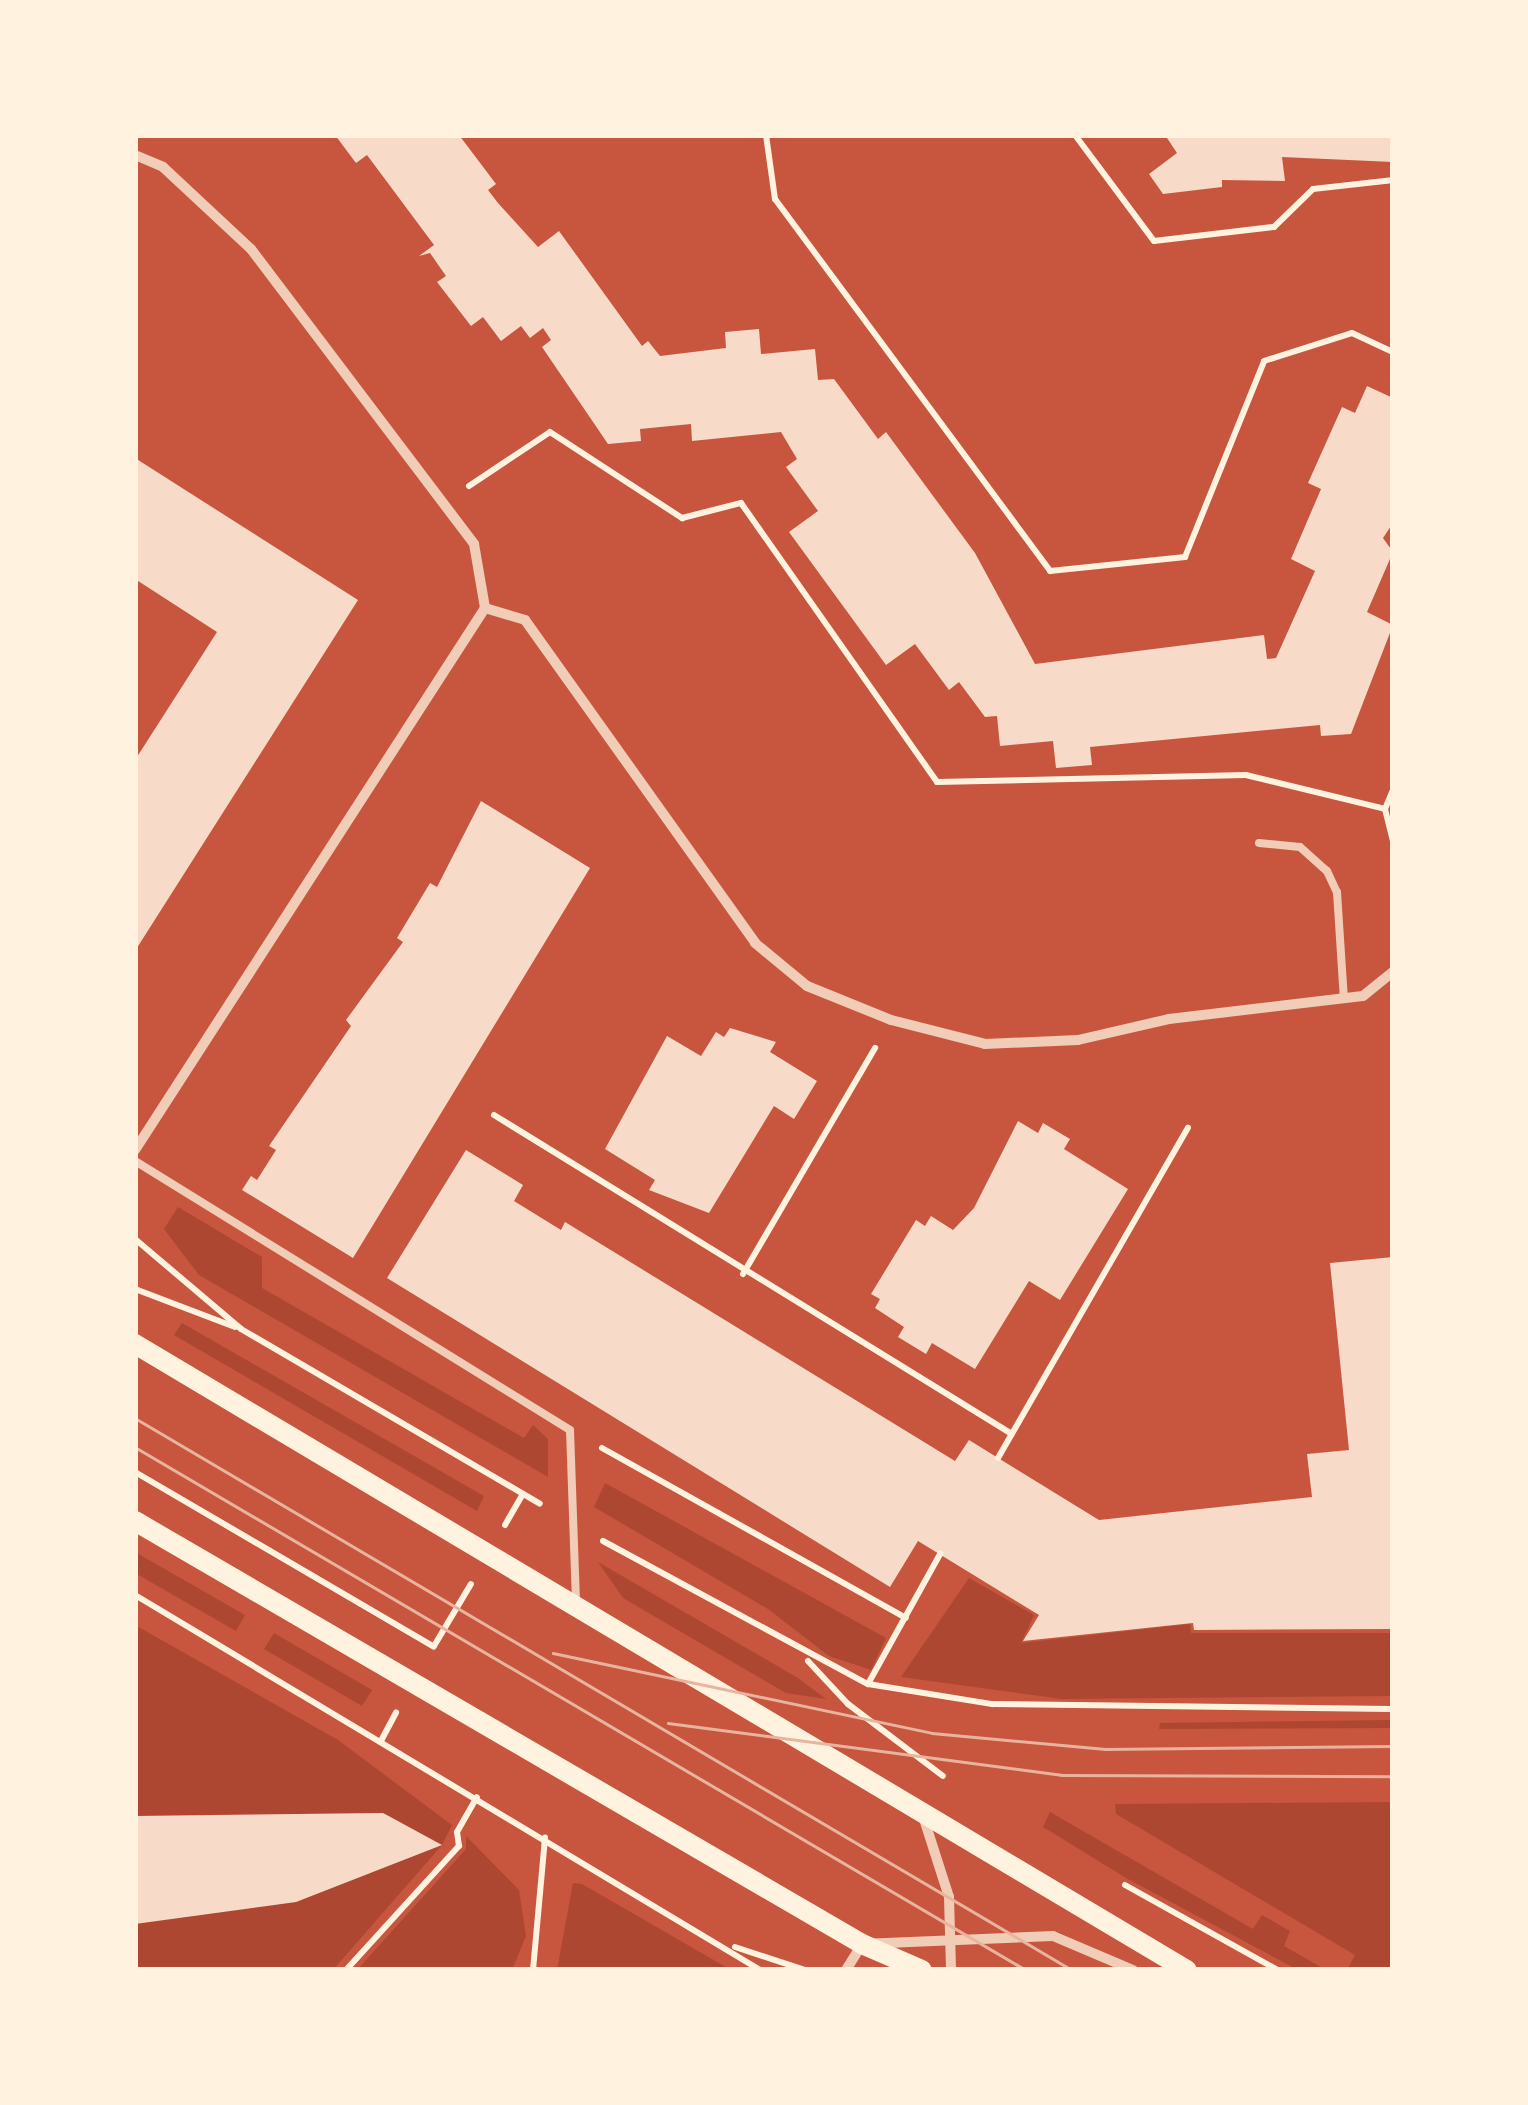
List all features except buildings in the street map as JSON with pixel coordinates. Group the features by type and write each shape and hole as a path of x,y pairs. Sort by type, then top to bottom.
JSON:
{"main road":[{"path":"135,1344 916,1802 1187,1970"},
{"path":"135,1522 862,1944 922,1970"}],"street":[{"path":"135,154 175,177 251,250 474,544 486,608 135,1150"},
{"path":"486,608 525,620 755,943 806,986 891,1020 986,1044 1023,1043 1363,996 1393,972"},
{"path":"916,1802 942,1864 954,1940 952,1970"},
{"path":"846,1970 862,1944 1053,1936 1133,1970"}],"lane":[{"path":"1259,843 1300,846 1326,871 1337,892 1344,998"},
{"path":"135,1161 570,1430 576,1602"}],"path":[{"path":"766,135 775,199 1050,571 1185,558 1264,361 1352,332 1393,352"},
{"path":"1075,135 1154,241 1274,226 1312,189 1393,180"},
{"path":"442,503 550,432 682,518 741,504 937,782 1246,775 1385,809"},
{"path":"1393,790 1385,809 1393,841"},
{"path":"744,1274 891,1020"},
{"path":"494,1115 744,1274 1012,1434"},
{"path":"998,1458 1188,1128"},
{"path":"135,1240 241,1329"},
{"path":"135,1289 241,1329 804,1657 868,1684 1092,1708 1393,1709"},
{"path":"570,1430 906,1618"},
{"path":"135,1472 434,1647"},
{"path":"502,1529 523,1494"},
{"path":"868,1684 940,1554"},
{"path":"440,1636 464,1594"},
{"path":"135,1595 734,1946 805,1970"},
{"path":"804,1657 848,1704 961,1788"},
{"path":"382,1739 400,1704"},
{"path":"349,1969 459,1846 457,1832 477,1797"},
{"path":"533,1970 546,1838"},
{"path":"1108,1875 1278,1970"},
{"path":"734,1946 760,1970"}],"shaded area":[{"path":"178,1207 262,1257 262,1288 524,1438 533,1425 548,1439 548,1477 199,1275 164,1229"},
{"path":"182,1323 484,1496 477,1511 174,1335"},
{"path":"605,1483 886,1638 871,1670 829,1656 768,1609 594,1507"},
{"path":"135,1552 245,1615 236,1631 135,1573"},
{"path":"598,1562 798,1678 826,1699 786,1693 623,1598"},
{"path":"969,1578 1034,1615 1021,1643 1190,1624 1191,1633 1393,1633 1393,1696 1062,1699 901,1677"},
{"path":"135,1625 338,1740 452,1825 442,1845 333,1970 135,1970 135,1923 296,1902 441,1845 383,1813 135,1816"},
{"path":"274,1633 372,1690 362,1706 264,1649"},
{"path":"1393,1720 1393,1728 1159,1729 1160,1723"},
{"path":"1393,1802 1393,1970 1347,1970 1355,1955 1116,1814 1115,1804"},
{"path":"1050,1812 1253,1929 1262,1915 1290,1931 1284,1946 1326,1970 1298,1970 1126,1878 1043,1827"},
{"path":"466,1836 519,1890 526,1936 512,1970 357,1970 466,1849"},
{"path":"573,1883 582,1884 731,1970 557,1970"}],"tram line":[{"path":"135,1418 1072,1970"},
{"path":"135,1447 1026,1970"},
{"path":"553,1653 932,1733 1105,1749 1393,1746"},
{"path":"668,1723 1061,1775 1393,1776"}]}
